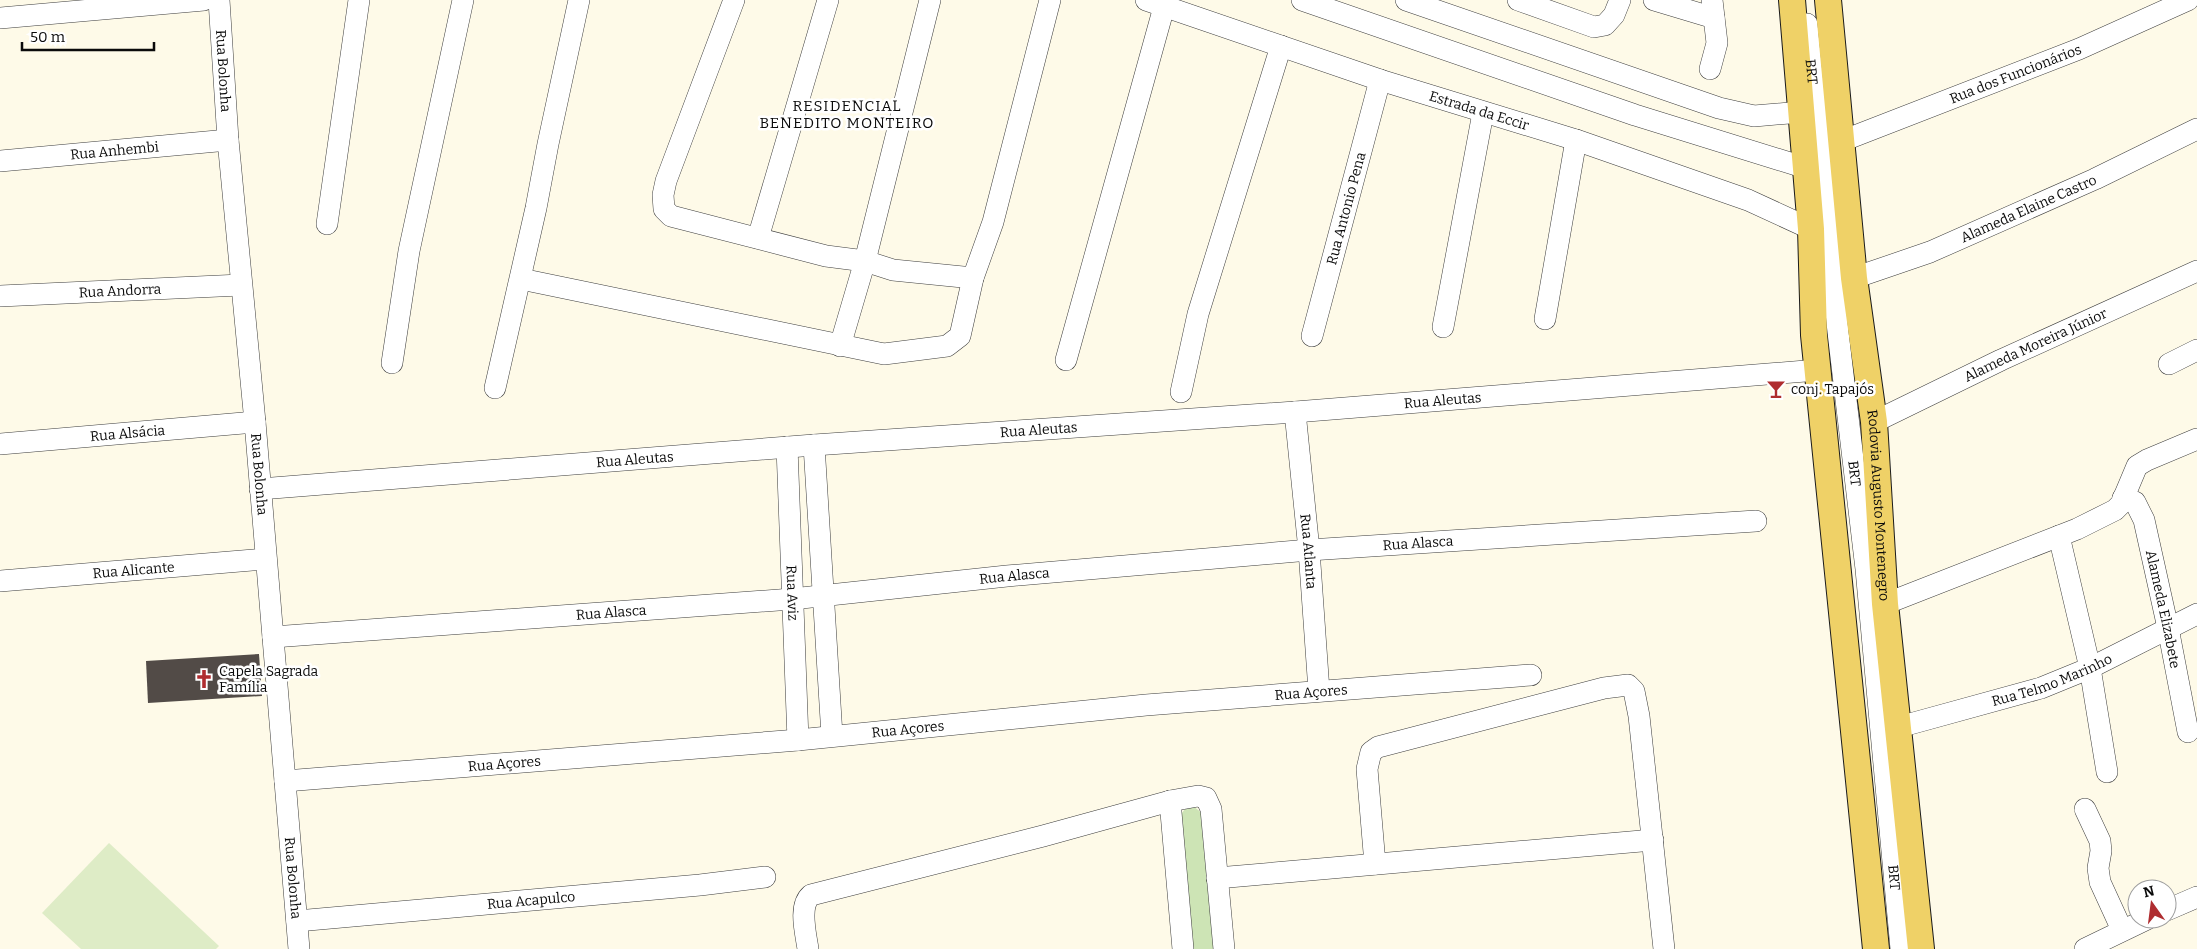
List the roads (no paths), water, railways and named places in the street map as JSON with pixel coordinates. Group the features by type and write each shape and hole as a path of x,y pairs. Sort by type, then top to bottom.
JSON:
{"main road":[{"path":"1792,0 1811,229 1814,335 1876,949"},
{"name":"Rodovia Augusto Montenegro","path":"1828,0 1854,278 1874,422 1885,604 1921,949"}],"street":[{"path":"0,18 204,0"},
{"name":"Rua Bolonha","path":"219,0 228,140 255,422 299,949"},
{"path":"328,224 359,0"},
{"path":"392,364 409,251 463,0"},
{"path":"495,388 521,279 548,144 580,0"},
{"path":"734,0 666,181 663,195 664,209 671,216 826,256 865,261 893,270 973,278"},
{"path":"758,238 828,0"},
{"path":"840,346 865,261 930,0"},
{"path":"521,279 884,354 947,346 960,336 973,278 992,222 1050,0"},
{"path":"1302,0 1635,115 1806,168"},
{"path":"1392,31 1405,0 1719,108 1754,116 1801,112"},
{"path":"1518,0 1594,27 1605,25 1614,15 1620,0"},
{"path":"1654,0 1713,9 1717,43 1710,69"},
{"name":"BRT","path":"1804,0 1837,324 1866,569 1901,949"},
{"name":"Rua dos Funcionários","path":"1842,140 2079,49 2188,0"},
{"path":"1066,360 1155,3"},
{"name":"Estrada da Eccir","path":"1155,3 1380,80 1576,140 1748,200 1811,229"},
{"path":"1181,392 1198,314 1280,46"},
{"name":"Rua Antonio Pena","path":"1312,336 1380,80"},
{"path":"1443,327 1483,113"},
{"name":"Alameda Elaine Castro","path":"1854,278 1930,252 2095,179 2197,129"},
{"name":"Rua Anhembi","path":"0,161 228,140"},
{"path":"1545,319 1576,140"},
{"name":"Alameda Moreira Júnior","path":"1874,422 2001,360 2197,271"},
{"name":"Rua Andorra","path":"0,296 241,285"},
{"path":"2169,364 2197,350"},
{"name":"Rua Aleutas","path":"260,489 814,444 1295,412 1818,370"},
{"name":"Rua Atlanta","path":"1295,412 1309,550 1319,691"},
{"name":"Rua Alsácia","path":"0,444 255,422"},
{"path":"1885,604 2059,536 2115,510 2137,466 2197,439"},
{"path":"814,444 832,736"},
{"name":"Rua Aviz","path":"787,447 798,740"},
{"name":"Alameda Elizabete","path":"2122,498 2135,502 2144,520 2168,628 2188,732"},
{"name":"Rua Alasca","path":"273,637 792,600 1007,576 1309,550 1756,521"},
{"path":"2059,536 2090,668 2107,772"},
{"name":"Rua Alicante","path":"0,581 266,559"},
{"name":"Rua Telmo Marinho","path":"1899,727 2040,688 2090,668 2197,614"},
{"name":"Rua Açores","path":"285,781 798,740 1146,704 1531,675"},
{"path":"1375,864 1367,769 1371,752 1378,747 1625,684 1632,687 1638,707 1664,949"},
{"path":"808,949 805,902 811,895 1043,836 1170,800 1198,796 1203,797 1209,802 1213,823 1224,949"},
{"path":"1170,800 1183,949"},
{"path":"2085,809 2100,840 2101,852 2098,868 2100,882 2122,930"},
{"path":"1218,878 1653,840"},
{"name":"Rua Acapulco","path":"297,921 700,885 765,877"},
{"path":"2177,906 2197,897"},
{"path":"2093,947 2127,928"}],"place":[{"name":"conj. Tapajós","path":"1776,389"},
{"name":"Capela Sagrada Família","path":"204,679"}],"district":[{"name":"RESIDENCIAL BENEDITO MONTEIRO","path":"847,114"}]}
